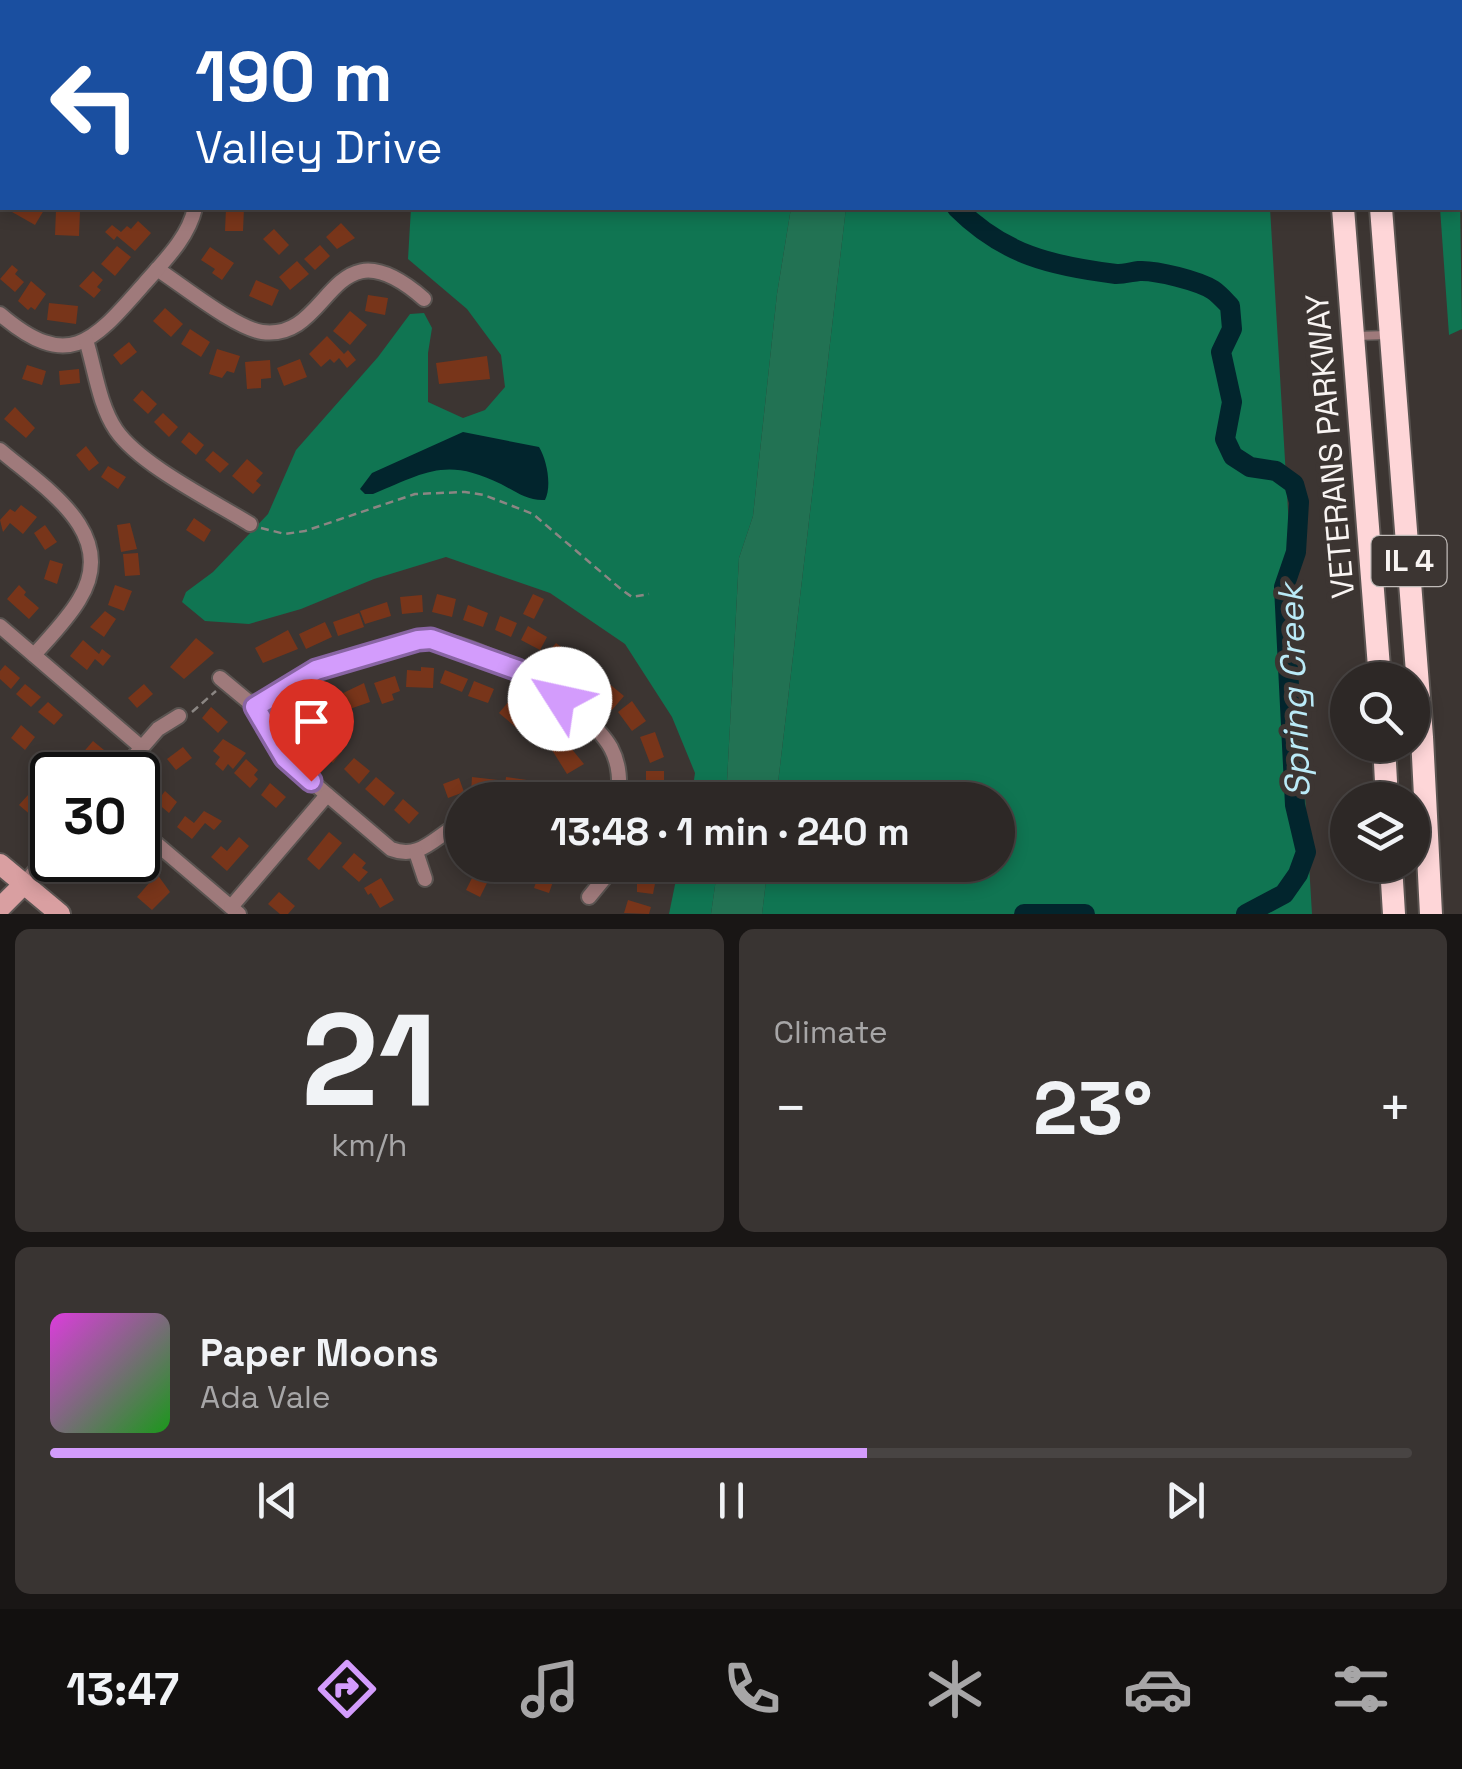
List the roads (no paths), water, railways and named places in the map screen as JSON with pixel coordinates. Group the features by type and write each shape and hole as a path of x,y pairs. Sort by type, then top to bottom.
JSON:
{"highway":[{"name":"VETERANS PARKWAY","path":"1344,210 1379,662"},
{"name":"VETERANS PARKWAY","path":"1381,210 1422,737 1431,914"},
{"path":"1392,882 1394,914"}],"main road":[{"path":"0,864 60,914"},
{"path":"0,908 24,884"}],"street":[{"path":"0,314 26,336 44,344 61,346 86,340 110,323 157,269 190,226 194,210"},
{"path":"157,269 246,327 266,333 290,329 342,280 369,270 394,275 424,299"},
{"path":"86,340 105,405 122,438 181,482 250,524"},
{"path":"0,450 73,514 89,544 88,577 80,599 34,656"},
{"path":"0,626 142,747"},
{"path":"255,707 316,670 418,640 446,642 532,676 601,735 618,764 620,782"},
{"path":"218,684 255,707 285,758 392,849 406,854 416,852 445,834"},
{"path":"138,752 158,729 183,717"},
{"path":"160,847 235,911 327,795"},
{"path":"416,852 426,880"},
{"path":"24,884 30,877"},
{"path":"589,898 602,882"}],"lane":[{"path":"1354,336 1392,335"}],"water":[{"path":"463,432 539,447 548,473 545,500 528,497 482,476 450,469 422,474 373,494 360,489 372,473"}],"waterway":[{"name":"Spring Creek","path":"959,210 993,237 1030,256 1093,271 1146,271 1177,277 1213,290 1230,306 1232,329 1221,352 1232,402 1225,439 1233,456 1250,467 1276,471 1294,484 1299,502 1296,552 1284,587 1295,805 1306,852 1298,874 1284,894 1246,914"},
{"name":"Spring Creek","path":"1024,914 1085,914"}]}
